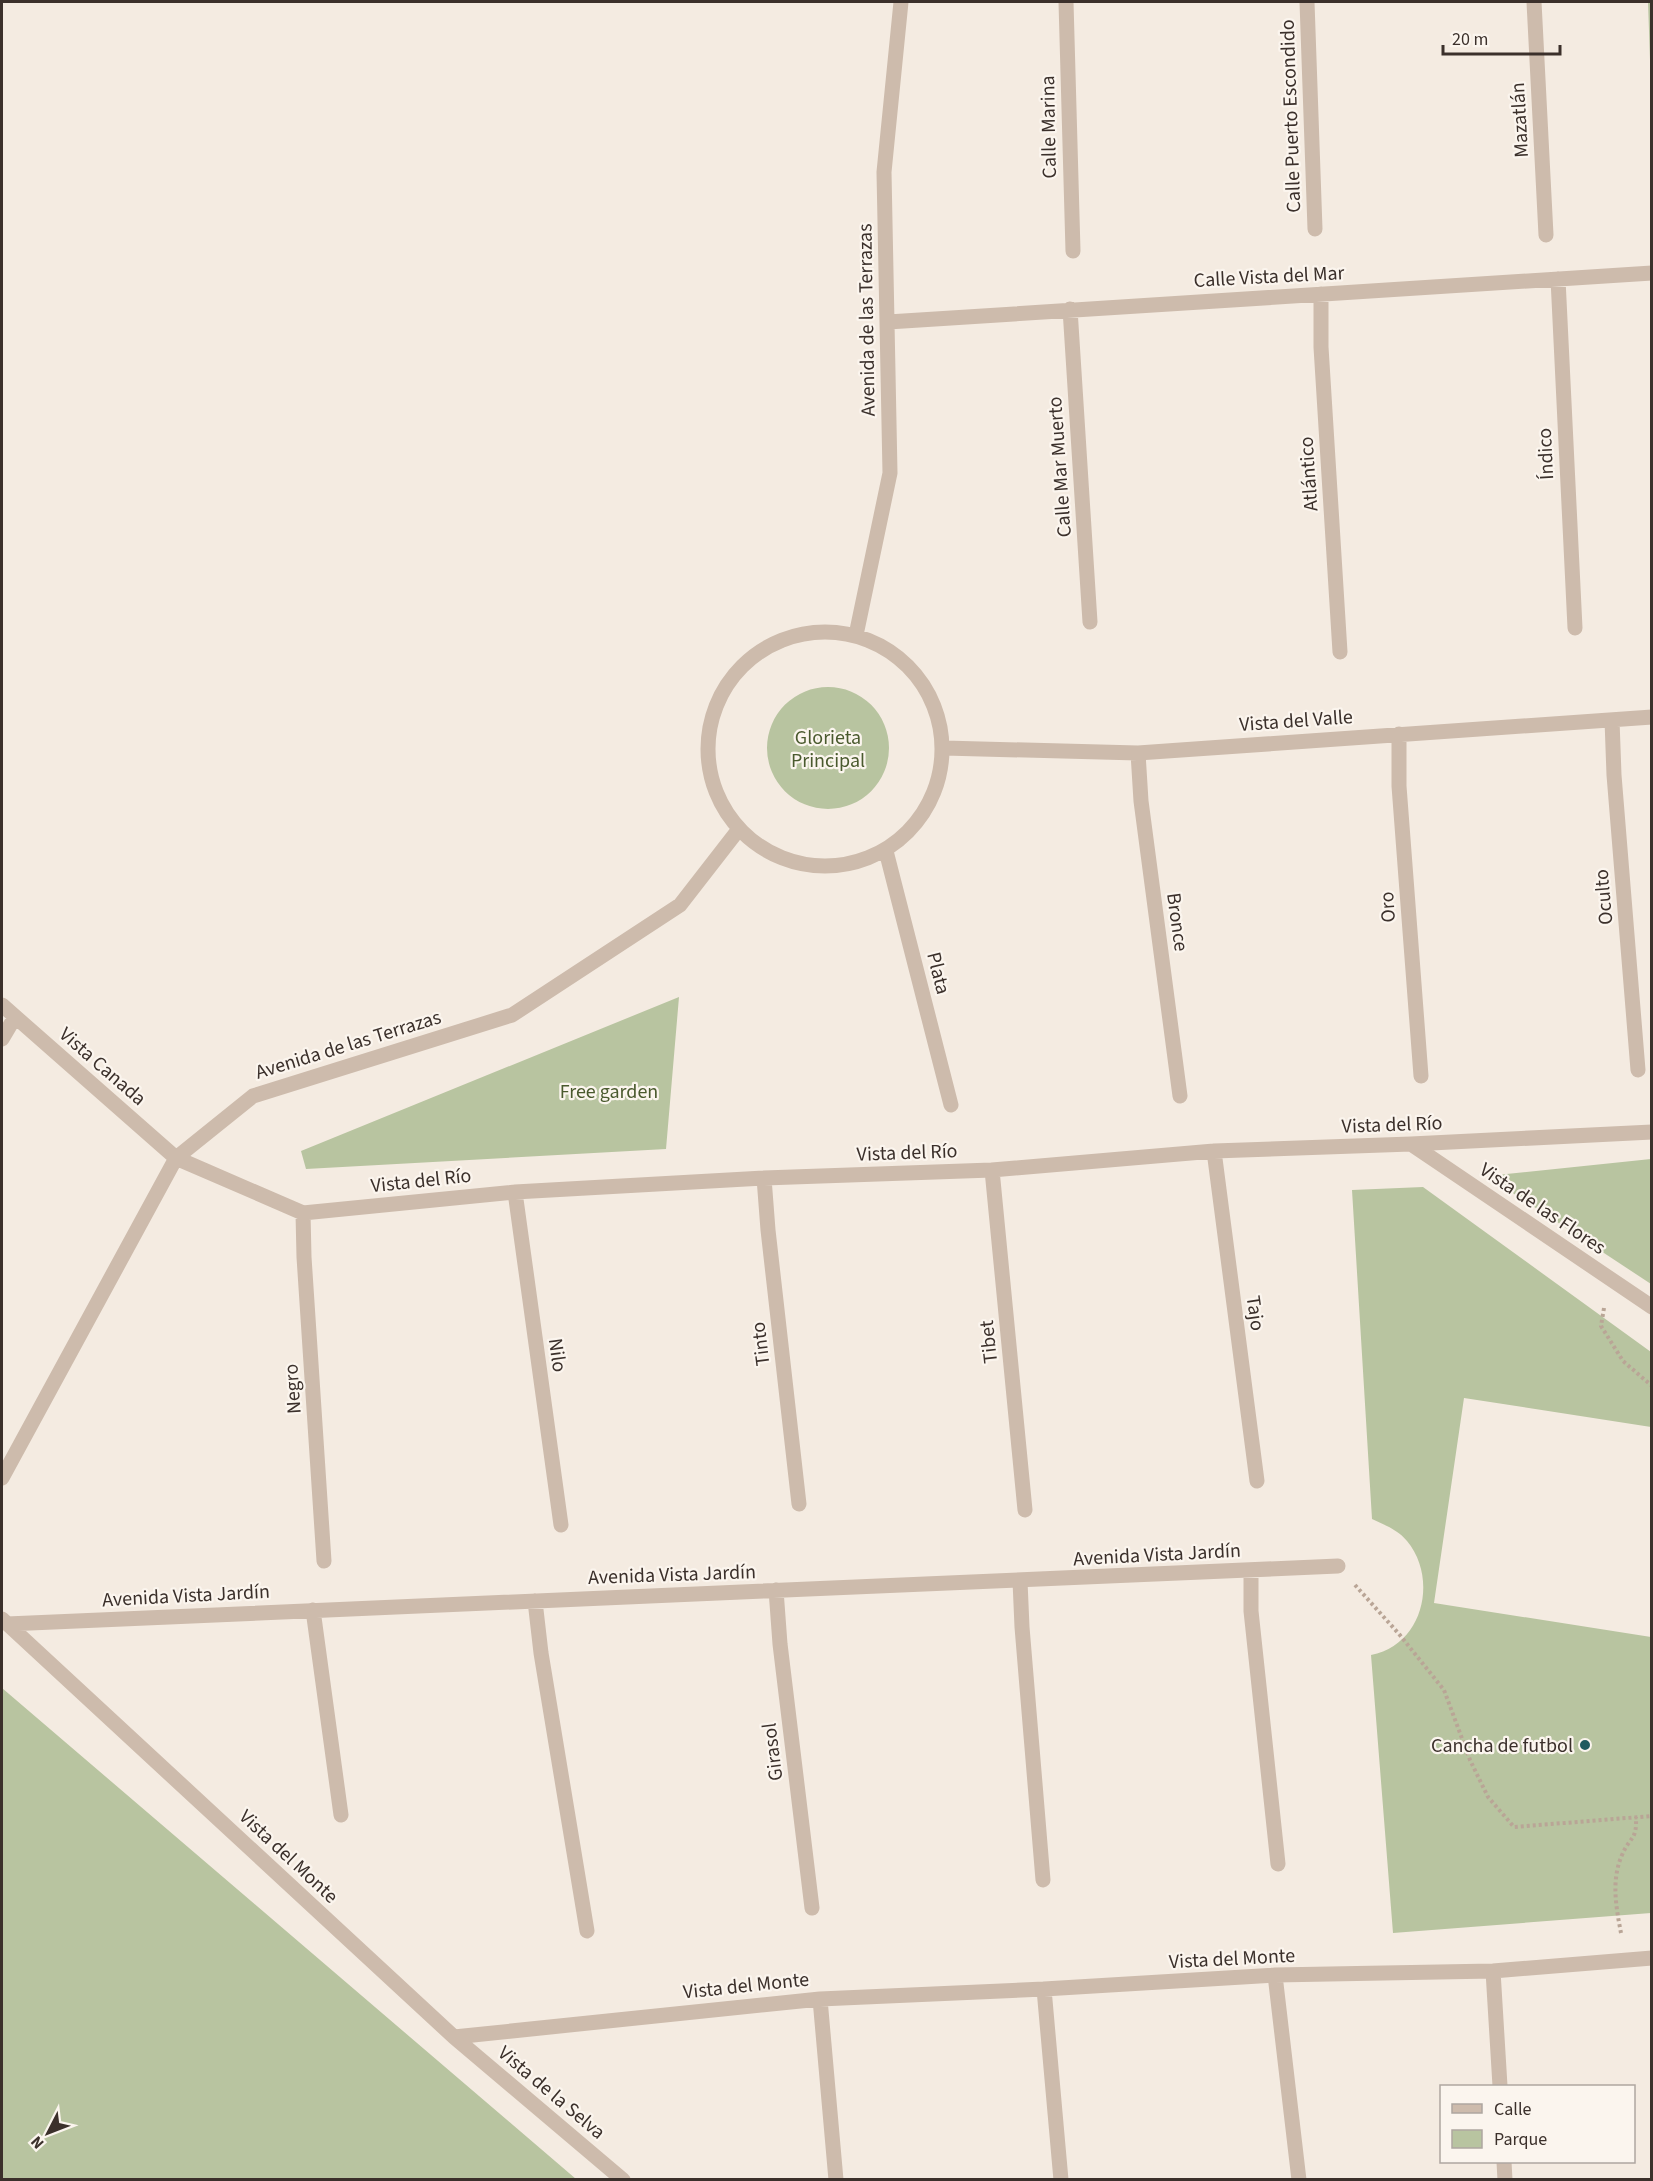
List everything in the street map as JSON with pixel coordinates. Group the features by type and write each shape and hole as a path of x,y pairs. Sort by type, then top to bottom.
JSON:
{"street":[{"name":"Avenida de las Terrazas","path":"856,634 890,473 884,172 901,2"},
{"name":"Calle Marina","path":"1066,2 1073,251"},
{"name":"Calle Puerto Escondido","path":"1306,2 1315,229"},
{"name":"Mazatlán","path":"1534,2 1546,235"},
{"name":"Calle Vista del Mar","path":"888,322 1652,273"},
{"name":"Índico","path":"1558,279 1575,628"},
{"name":"Atlántico","path":"1321,294 1322,359 1340,652"},
{"name":"Calle Mar Muerto","path":"1070,309 1090,622"},
{"path":"818,630 856,634 891,650 919,677 938,711 944,748 937,789 916,824 886,851 849,865 809,866 771,854 739,829 718,797 708,760 710,723 724,687 749,658 781,639 818,630"},
{"name":"Vista del Valle","path":"944,748 1138,753 1652,717"},
{"name":"Oculto","path":"1612,720 1614,775 1638,1070"},
{"name":"Oro","path":"1400,734 1399,786 1421,1076"},
{"name":"Bronce","path":"1138,753 1141,801 1180,1096"},
{"name":"Avenida de las Terrazas","path":"2,1478 176,1158 253,1095 512,1015 680,904 739,829"},
{"name":"Plata","path":"886,851 951,1105"},
{"name":"Vista Canada","path":"2,1005 176,1158"},
{"path":"2,1039 15,1017"},
{"name":"Vista del Río","path":"176,1158 303,1213 515,1192 764,1178 992,1170 1214,1151 1652,1132"},
{"name":"Vista de las Flores","path":"1411,1144 1652,1307"},
{"name":"Tajo","path":"1214,1151 1257,1481"},
{"name":"Tibet","path":"992,1170 1026,1510"},
{"name":"Tinto","path":"764,1178 799,1504"},
{"name":"Nilo","path":"515,1192 561,1525"},
{"name":"Negro","path":"303,1213 324,1561"},
{"name":"Avenida Vista Jardín","path":"4,1621 1020,1581 1338,1566"},
{"path":"1251,1570 1251,1611 1278,1864"},
{"path":"1020,1581 1043,1880"},
{"name":"Girasol","path":"776,1590 780,1644 812,1908"},
{"path":"535,1600 543,1665 587,1931"},
{"path":"313,1610 341,1815"},
{"name":"Vista del Monte","path":"4,1621 454,2037 820,1999 1275,1976 1493,1971 1652,1958"},
{"path":"1493,1971 1500,2085"},
{"path":"1275,1976 1299,2180"},
{"path":"1044,1989 1061,2180"},
{"path":"820,1999 836,2180"},
{"name":"Vista de la Selva","path":"454,2037 623,2180"},
{"path":"1504,2163 1505,2180"}],"path":[{"path":"1609,1278 1601,1326 1623,1361 1652,1386"},
{"path":"1338,1566 1399,1634 1444,1690 1470,1760 1488,1797 1514,1827 1652,1816"},
{"path":"1626,1960 1614,1893 1622,1855 1636,1832 1636,1817"}],"green space":[{"path":"1648,2 1652,2 1651,89"},
{"name":"Glorieta Principal","path":"828,687 851,691 871,705 885,725 889,748 885,771 871,791 851,805 828,809 805,805 785,791 771,771 767,748 771,725 785,705 805,691"},
{"name":"Free garden","path":"679,997 666,1149 306,1169 301,1151"},
{"path":"1651,1159 1651,1284 1487,1176"},
{"path":"1423,1187 1651,1352 1651,1427 1464,1398 1434,1603 1651,1637 1651,1913 1393,1933 1371,1655 1389,1649 1403,1638 1414,1624 1423,1591 1422,1573 1417,1556 1407,1541 1395,1531 1372,1519 1352,1190"},
{"path":"2,1688 576,2179 2,2179"}],"place":[{"name":"Cancha de futbol","path":"1585,1745"}]}
